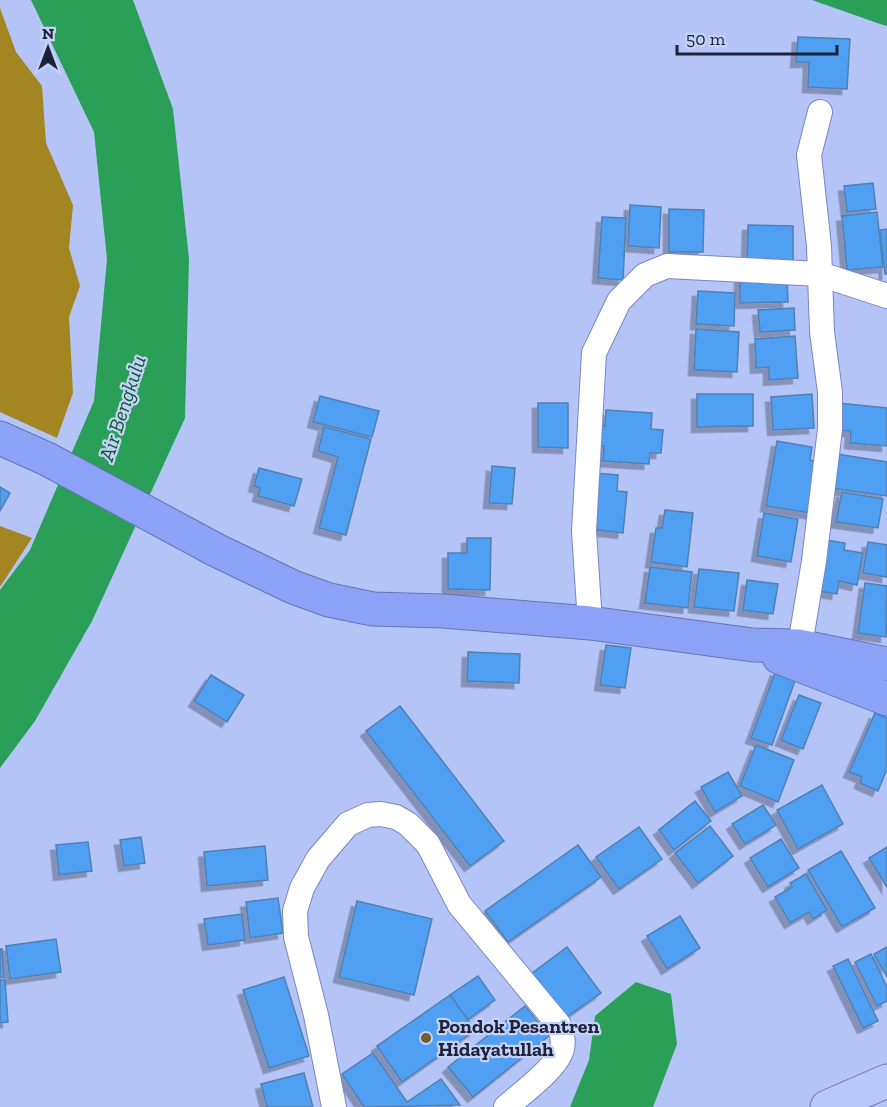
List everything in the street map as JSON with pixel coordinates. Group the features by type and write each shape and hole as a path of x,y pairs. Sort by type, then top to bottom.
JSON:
{"highway":[{"path":"0,438 47,459 216,550 293,587 329,600 373,609 443,610 590,622 753,645 798,655 887,664"},
{"path":"798,655 887,699"}],"main road":[{"path":"827,1107 887,1081"}],"street":[{"path":"798,655 814,561 830,429 830,392 822,332 820,274 809,155 820,112"},
{"path":"590,622 584,531 594,352 619,301 645,275 667,266 820,274 887,296"},
{"path":"334,1107 316,1015 296,937 295,911 302,888 318,859 348,824 368,815 381,814 408,824 428,844 459,904 559,1025 563,1037 562,1052 536,1083 506,1107"}],"shaded area":[{"path":"0,8 16,52 42,86 46,143 73,205 69,248 80,286 69,317 73,393 57,438 0,412"},
{"path":"0,526 32,538 0,587"}],"water":[{"name":"Air Bengkulu","path":"31,0 133,0 173,109 189,259 185,418 92,621 35,721 0,768 0,590 30,550 94,401 107,259 94,132"},
{"path":"812,0 887,0 887,26 880,24"},
{"path":"636,982 671,994 677,1044 653,1107 570,1107 589,1060 595,1016"}],"building":[{"path":"798,37 850,39 847,89 808,87 809,62 796,62"},
{"path":"873,183 876,209 847,212 844,186"},
{"path":"630,205 661,207 659,248 628,246"},
{"path":"669,209 704,210 703,252 669,252"},
{"path":"877,212 883,267 847,270 842,216"},
{"path":"602,217 626,218 623,280 598,278"},
{"path":"748,225 793,226 793,262 747,260"},
{"path":"887,229 887,274 885,274 880,230"},
{"path":"787,276 788,302 740,303 740,277"},
{"path":"698,291 735,293 734,326 696,324"},
{"path":"794,308 795,330 760,332 758,310"},
{"path":"696,329 739,332 737,372 694,370"},
{"path":"795,336 798,378 769,380 769,367 756,368 755,339"},
{"path":"697,394 753,394 753,426 697,427"},
{"path":"812,394 814,428 773,430 771,397"},
{"path":"320,396 379,411 372,437 313,422"},
{"path":"538,403 568,403 568,448 538,447"},
{"path":"838,403 887,408 887,446 850,443 851,431 836,430"},
{"path":"606,410 652,413 651,429 663,430 661,453 650,453 649,464 603,461 604,446 596,446 597,425 605,426"},
{"path":"324,427 371,439 346,535 319,528 338,457 318,451"},
{"path":"777,441 812,447 810,460 824,463 816,514 766,506"},
{"path":"837,454 887,462 887,496 831,488"},
{"path":"492,466 515,468 512,504 489,503"},
{"path":"259,468 302,479 294,506 258,496 260,488 254,486"},
{"path":"593,473 618,475 617,491 627,492 623,533 588,529"},
{"path":"0,487 10,493 0,511"},
{"path":"842,492 883,499 878,528 836,522"},
{"path":"665,510 693,513 687,567 651,562 656,528 662,528"},
{"path":"764,513 798,519 791,562 757,556"},
{"path":"467,538 491,538 490,590 448,589 448,553 467,553"},
{"path":"820,539 845,543 844,550 863,553 857,585 839,581 837,594 811,590"},
{"path":"868,542 887,545 887,577 863,573"},
{"path":"650,567 692,572 688,608 645,603"},
{"path":"699,569 739,573 734,611 694,607"},
{"path":"747,580 778,584 773,614 743,610"},
{"path":"865,583 887,586 886,637 858,633"},
{"path":"606,645 631,648 625,688 600,685"},
{"path":"468,652 520,654 519,683 467,681"},
{"path":"776,670 796,678 772,745 751,738"},
{"path":"211,675 244,695 227,722 194,701"},
{"path":"799,695 821,703 803,749 781,740"},
{"path":"400,706 504,841 470,866 366,731"},
{"path":"875,713 887,718 887,769 878,791 860,783 862,777 849,772"},
{"path":"756,745 794,760 778,802 740,786"},
{"path":"728,772 742,796 715,812 701,787"},
{"path":"822,785 843,824 798,849 777,810"},
{"path":"695,801 711,821 674,850 659,830"},
{"path":"763,805 776,825 745,844 732,824"},
{"path":"710,826 733,856 698,883 675,853"},
{"path":"639,827 662,859 619,889 596,857"},
{"path":"141,837 145,863 124,866 120,840"},
{"path":"781,839 799,868 768,887 750,858"},
{"path":"88,842 92,871 59,875 56,845"},
{"path":"578,845 601,877 508,942 485,911"},
{"path":"265,846 268,880 207,886 204,852"},
{"path":"887,847 887,887 869,858"},
{"path":"841,851 875,908 842,927 808,870"},
{"path":"806,874 827,910 813,919 809,912 790,923 775,897 792,887 790,883"},
{"path":"278,898 283,933 250,938 246,902"},
{"path":"357,901 432,919 414,995 339,977"},
{"path":"242,914 245,940 208,945 204,919"},
{"path":"680,916 700,948 667,969 647,936"},
{"path":"56,939 61,972 10,979 6,946"},
{"path":"567,947 601,993 564,1019 531,974"},
{"path":"887,947 887,977 874,954"},
{"path":"0,949 2,949 4,977 0,978"},
{"path":"871,954 887,987 887,1001 877,1006 855,962"},
{"path":"848,959 878,1021 863,1028 833,966"},
{"path":"478,976 495,1000 467,1020 450,995"},
{"path":"284,977 309,1056 269,1068 243,990"},
{"path":"0,980 5,980 8,1022 0,1023"},
{"name":"Pondok Pesantren Hidayatullah","path":"450,995 475,1030 402,1082 377,1046"},
{"path":"525,1006 549,1036 473,1097 448,1067"},
{"path":"373,1053 407,1102 441,1079 460,1105 364,1107 342,1074"},
{"path":"304,1073 313,1107 267,1107 261,1084"}],"place":[{"name":"Pondok Pesantren Hidayatullah","path":"426,1038"}]}
